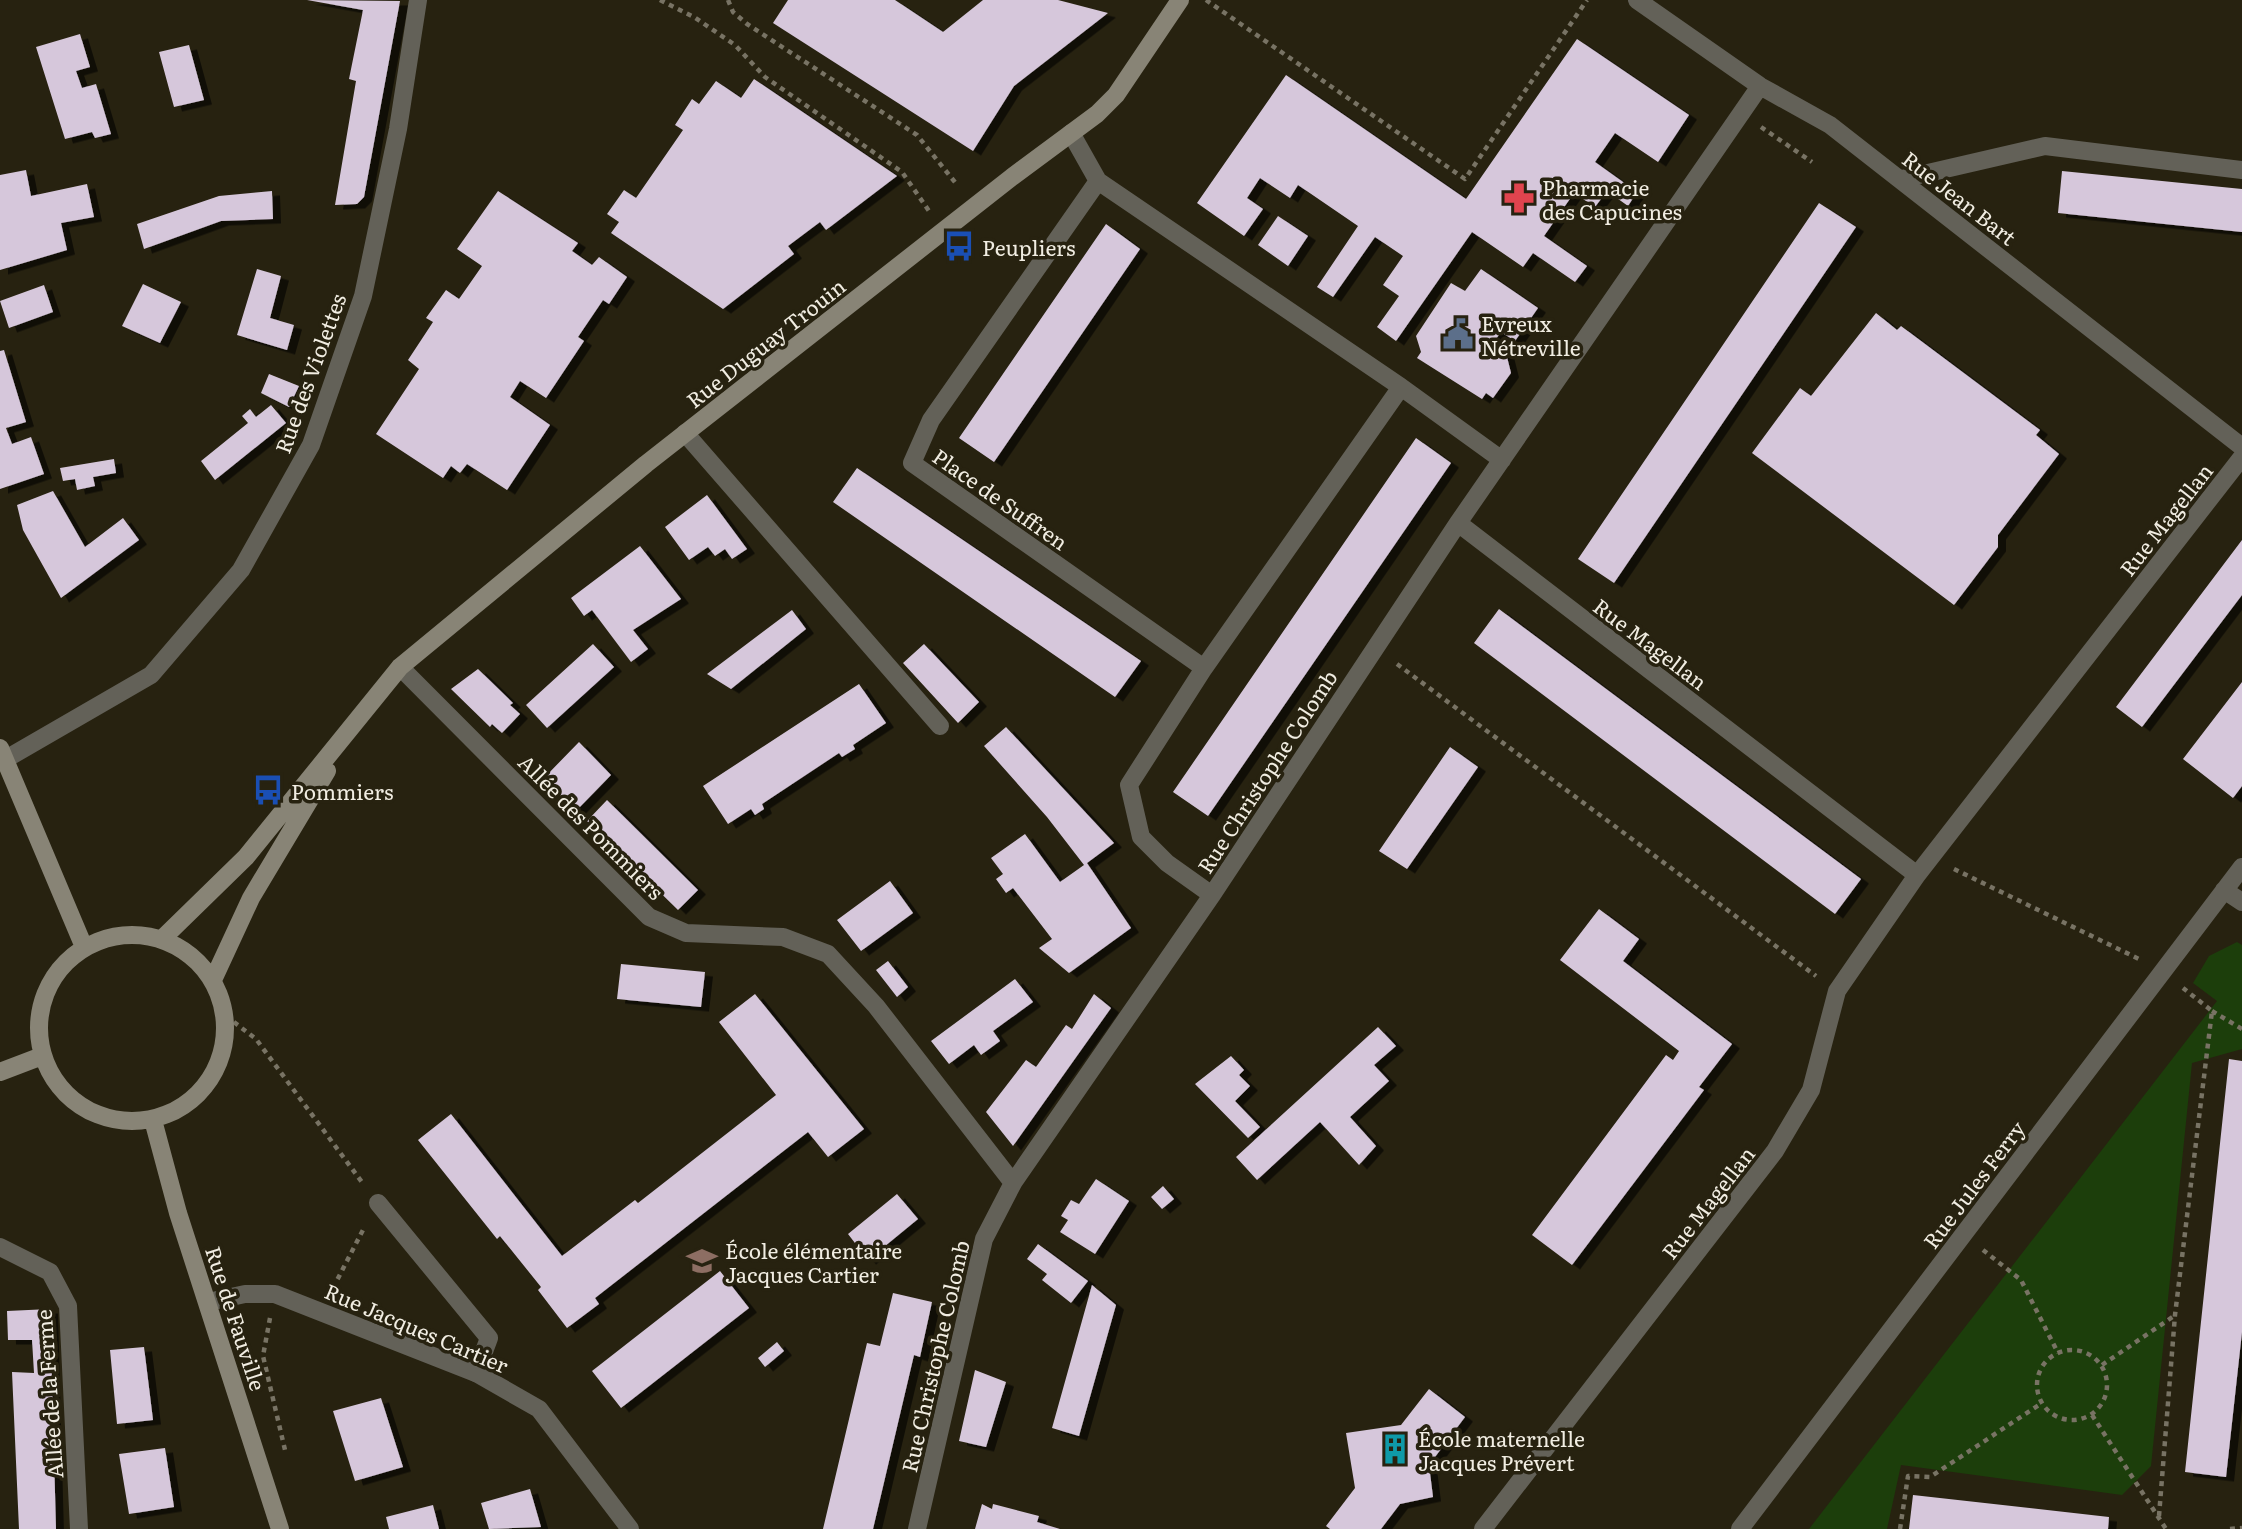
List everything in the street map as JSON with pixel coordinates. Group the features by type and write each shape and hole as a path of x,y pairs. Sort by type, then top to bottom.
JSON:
{"street":[{"name":"Rue des Violettes","path":"2,754 151,675 241,570 311,445 362,296 398,129 418,0"},
{"name":"Rue Duguay Trouin","path":"162,939 246,858 400,667 685,433 973,207 1097,114 1116,95 1180,0"},
{"name":"Rue Jean Bart","path":"1637,0 1760,86 1830,125 2242,447"},
{"name":"Rue Christophe Colomb","path":"917,1529 984,1239 1013,1183 1212,895 1458,523 1760,86"},
{"path":"1071,133 1098,181 1401,387 1503,460"},
{"path":"1902,179 2045,146 2242,170"},
{"name":"Place de Suffren","path":"1098,181 931,421 912,463 1203,668"},
{"path":"1212,895 1167,863 1141,836 1129,785 1203,668 1401,387"},
{"path":"685,433 940,726"},
{"name":"Rue Magellan","path":"1483,1529 1775,1151 1811,1090 1837,991 1917,875 2242,457"},
{"name":"Rue Magellan","path":"1458,523 1917,875"},
{"name":"Allée des Pommiers","path":"400,667 649,917 686,933 783,936 828,954 876,1006 1013,1183"},
{"name":"Rue Duguay Trouin","path":"213,980 251,898 364,710"},
{"path":"2,754 85,947"},
{"name":"Rue Jules Ferry","path":"1740,1529 2242,867"},
{"path":"2224,890 2242,902"},
{"path":"135,934 162,939 191,955 213,980 226,1016 223,1051 209,1082 185,1107 153,1120 118,1121 85,1110 58,1087 42,1056 38,1025 44,995 61,967 85,947 109,937 135,934"},
{"path":"0,1072 42,1056"},
{"name":"Rue de Fauville","path":"153,1120 178,1213 280,1529"},
{"path":"378,1203 489,1338 476,1373"},
{"name":"Allée de la Ferme","path":"0,1247 50,1272 68,1306 79,1529"},
{"name":"Rue Jacques Cartier","path":"208,1302 245,1294 275,1294 476,1373 539,1409 630,1529"}],"path":[{"path":"660,0 694,16 735,45 765,77 902,172 943,231"},
{"path":"728,0 733,12 747,24 918,135 973,207"},
{"path":"1205,0 1465,179 1587,0"},
{"path":"1743,114 1812,162"},
{"path":"1375,648 1837,991"},
{"path":"1931,858 2163,971 2212,1012 2242,1029"},
{"path":"2159,1516 2175,1315 2212,1012"},
{"path":"226,1016 256,1039 378,1203 335,1283"},
{"path":"1963,1235 2021,1280 2058,1353"},
{"path":"275,1294 262,1356 288,1462"},
{"path":"2102,1365 2175,1315"},
{"path":"2082,1351 2102,1365 2108,1389 2104,1401 2092,1415 2076,1420 2060,1419 2042,1403 2037,1384 2039,1374 2050,1358 2058,1353 2082,1351"},
{"path":"1900,1529 1908,1476 1930,1477 2042,1403"},
{"path":"2092,1415 2166,1529"},
{"path":"2230,1529 2242,1528"}],"green space":[{"path":"2237,942 2242,945 2242,1049 2192,1063 2151,1466 2122,1495 1901,1465 1887,1529 1809,1529 2217,1001 2193,983 2209,956"}],"building":[{"path":"307,0 400,1 364,197 357,204 335,205 356,81 349,79 363,10"},
{"path":"788,0 895,0 943,32 983,0 1058,0 1108,13 1014,86 973,151 773,23"},
{"path":"80,34 90,67 76,71 82,88 96,84 111,134 95,138 92,132 65,139 36,47"},
{"path":"1577,39 1689,115 1658,162 1615,133 1595,162 1637,192 1628,206 1607,191 1595,207 1574,193 1544,236 1587,266 1575,282 1533,253 1523,267 1472,232 1396,341 1377,327 1399,296 1383,285 1403,256 1375,237 1333,297 1317,287 1358,226 1298,185 1290,198 1260,178 1247,198 1263,209 1244,236 1197,203 1286,75 1466,199"},
{"path":"189,45 204,100 174,107 159,52"},
{"path":"754,79 897,176 826,230 820,222 788,246 794,254 723,309 611,233 619,222 607,214 624,190 636,198 683,130 675,125 692,99 699,104 716,81 741,98"},
{"path":"26,170 31,196 87,184 94,217 61,223 67,250 0,270 0,175"},
{"path":"2062,171 2242,189 2242,232 2058,213"},
{"path":"272,191 273,219 221,221 144,249 137,224 219,196"},
{"path":"498,191 578,243 572,251 592,265 599,257 627,277 609,304 603,300 578,337 584,341 546,398 520,381 510,397 550,425 507,490 467,464 460,473 451,466 443,478 376,434 419,369 408,360 433,322 426,318 446,290 459,299 482,266 457,249"},
{"path":"1819,203 1856,227 1614,583 1578,559"},
{"path":"1278,216 1308,236 1288,266 1258,245"},
{"path":"1106,224 1140,249 994,462 959,438"},
{"path":"257,269 281,276 270,318 294,325 287,350 237,335"},
{"name":"Evreux Nétreville","path":"1481,269 1538,308 1515,341 1501,332 1496,339 1504,345 1511,373 1493,398 1486,393 1482,399 1417,358 1421,352 1416,336 1451,283 1465,291"},
{"path":"143,284 181,302 160,343 122,326"},
{"path":"44,285 53,312 9,328 0,301"},
{"path":"1876,313 1897,330 1901,326 2040,430 2036,435 2059,454 1998,535 1998,547 1954,605 1752,453 1800,388 1811,396"},
{"path":"4,350 26,422 6,428 12,444 31,437 44,474 0,489 0,351"},
{"path":"269,374 299,386 289,407 261,393"},
{"path":"271,405 286,423 215,480 201,461 248,423 242,416 250,409 256,417"},
{"path":"1416,438 1451,463 1208,816 1173,792"},
{"path":"114,459 116,473 93,477 95,486 77,490 75,479 63,481 60,468"},
{"path":"857,468 1141,661 1115,697 833,502"},
{"path":"53,491 85,547 123,518 139,540 61,598 23,530 17,505"},
{"path":"707,495 747,549 732,559 725,549 715,556 708,547 689,560 665,527"},
{"path":"2242,540 2242,595 2142,727 2116,707"},
{"path":"640,546 681,599 633,630 648,649 631,662 592,610 584,616 571,598"},
{"path":"1499,609 1861,879 1835,914 1474,643"},
{"path":"792,610 806,629 731,689 707,674"},
{"path":"593,644 614,667 547,728 526,705"},
{"path":"924,644 979,702 958,723 903,663"},
{"path":"478,669 513,703 510,705 520,714 502,733 492,724 490,727 451,689"},
{"path":"2242,682 2242,786 2233,798 2183,759"},
{"path":"859,684 886,723 853,745 855,749 842,757 839,753 762,804 764,809 755,815 751,809 728,824 703,786"},
{"path":"1006,727 1114,843 1087,863 1131,928 1069,973 1039,948 1052,939 1013,888 1006,893 996,879 1003,874 991,858 1025,834 1060,882 1084,865 1047,817 984,746"},
{"path":"579,742 611,775 576,811 543,779"},
{"path":"1450,747 1478,767 1407,869 1379,851"},
{"path":"607,800 698,890 678,910 587,821"},
{"path":"890,881 913,913 861,951 837,920"},
{"path":"1599,909 1639,939 1623,961 1732,1044 1699,1087 1704,1090 1572,1265 1532,1235 1666,1055 1673,1060 1679,1051 1560,960"},
{"path":"888,961 908,987 897,997 876,970"},
{"path":"621,964 705,972 701,1007 617,999"},
{"path":"1015,979 1033,1002 993,1031 1000,1041 981,1055 974,1045 949,1064 931,1041"},
{"path":"755,994 864,1129 828,1157 808,1132 595,1298 599,1304 567,1328 538,1290 541,1287 500,1236 497,1239 418,1140 451,1114 562,1256 635,1200 638,1203 776,1095 719,1022"},
{"path":"1094,994 1111,1008 1013,1146 986,1112 1026,1060 1036,1067 1066,1025 1072,1029"},
{"path":"1378,1027 1396,1046 1374,1065 1389,1081 1350,1117 1376,1146 1359,1165 1320,1122 1257,1180 1236,1157"},
{"path":"1231,1056 1244,1070 1239,1075 1250,1086 1235,1101 1260,1127 1248,1138 1195,1084"},
{"path":"2229,1059 2242,1061 2242,1332 2226,1477 2185,1472"},
{"path":"1096,1179 1129,1201 1095,1254 1060,1232 1068,1220 1061,1216 1071,1200 1079,1204"},
{"path":"1163,1186 1174,1199 1162,1209 1151,1197"},
{"path":"897,1194 918,1219 868,1260 848,1234"},
{"path":"1038,1244 1088,1281 1071,1303 1042,1280 1047,1274 1027,1259"},
{"path":"720,1271 749,1308 621,1408 592,1371"},
{"path":"1092,1285 1116,1305 1079,1436 1052,1428"},
{"path":"893,1293 932,1302 920,1357 914,1355 873,1529 823,1529 867,1343 880,1346"},
{"path":"50,1309 56,1529 19,1529 12,1372 34,1373 32,1340 8,1340 7,1311"},
{"path":"777,1342 784,1351 765,1367 758,1358"},
{"path":"144,1347 153,1420 117,1424 110,1350"},
{"path":"975,1370 1006,1382 986,1447 959,1441"},
{"name":"École maternelle Jacques Prévert","path":"1429,1389 1465,1417 1429,1465 1433,1497 1400,1504 1381,1529 1330,1529 1326,1526 1355,1488 1346,1433 1401,1425"},
{"path":"381,1398 403,1467 355,1481 333,1411"},
{"path":"165,1448 174,1507 129,1514 119,1454"},
{"path":"530,1489 541,1527 489,1529 481,1503"},
{"path":"1913,1495 2109,1517 2108,1529 1909,1529"},
{"path":"982,1504 992,1509 993,1504 1039,1516 1037,1522 1060,1529 975,1529"},
{"path":"433,1505 439,1529 389,1529 386,1517"}],"place":[{"name":"Pharmacie des Capucines","path":"1519,198"},
{"name":"Peupliers","path":"959,246"},
{"name":"Evreux Nétreville","path":"1458,334"},
{"name":"Pommiers","path":"268,790"},
{"name":"École élémentaire Jacques Cartier","path":"702,1261"},
{"name":"École maternelle Jacques Prévert","path":"1395,1449"}]}
